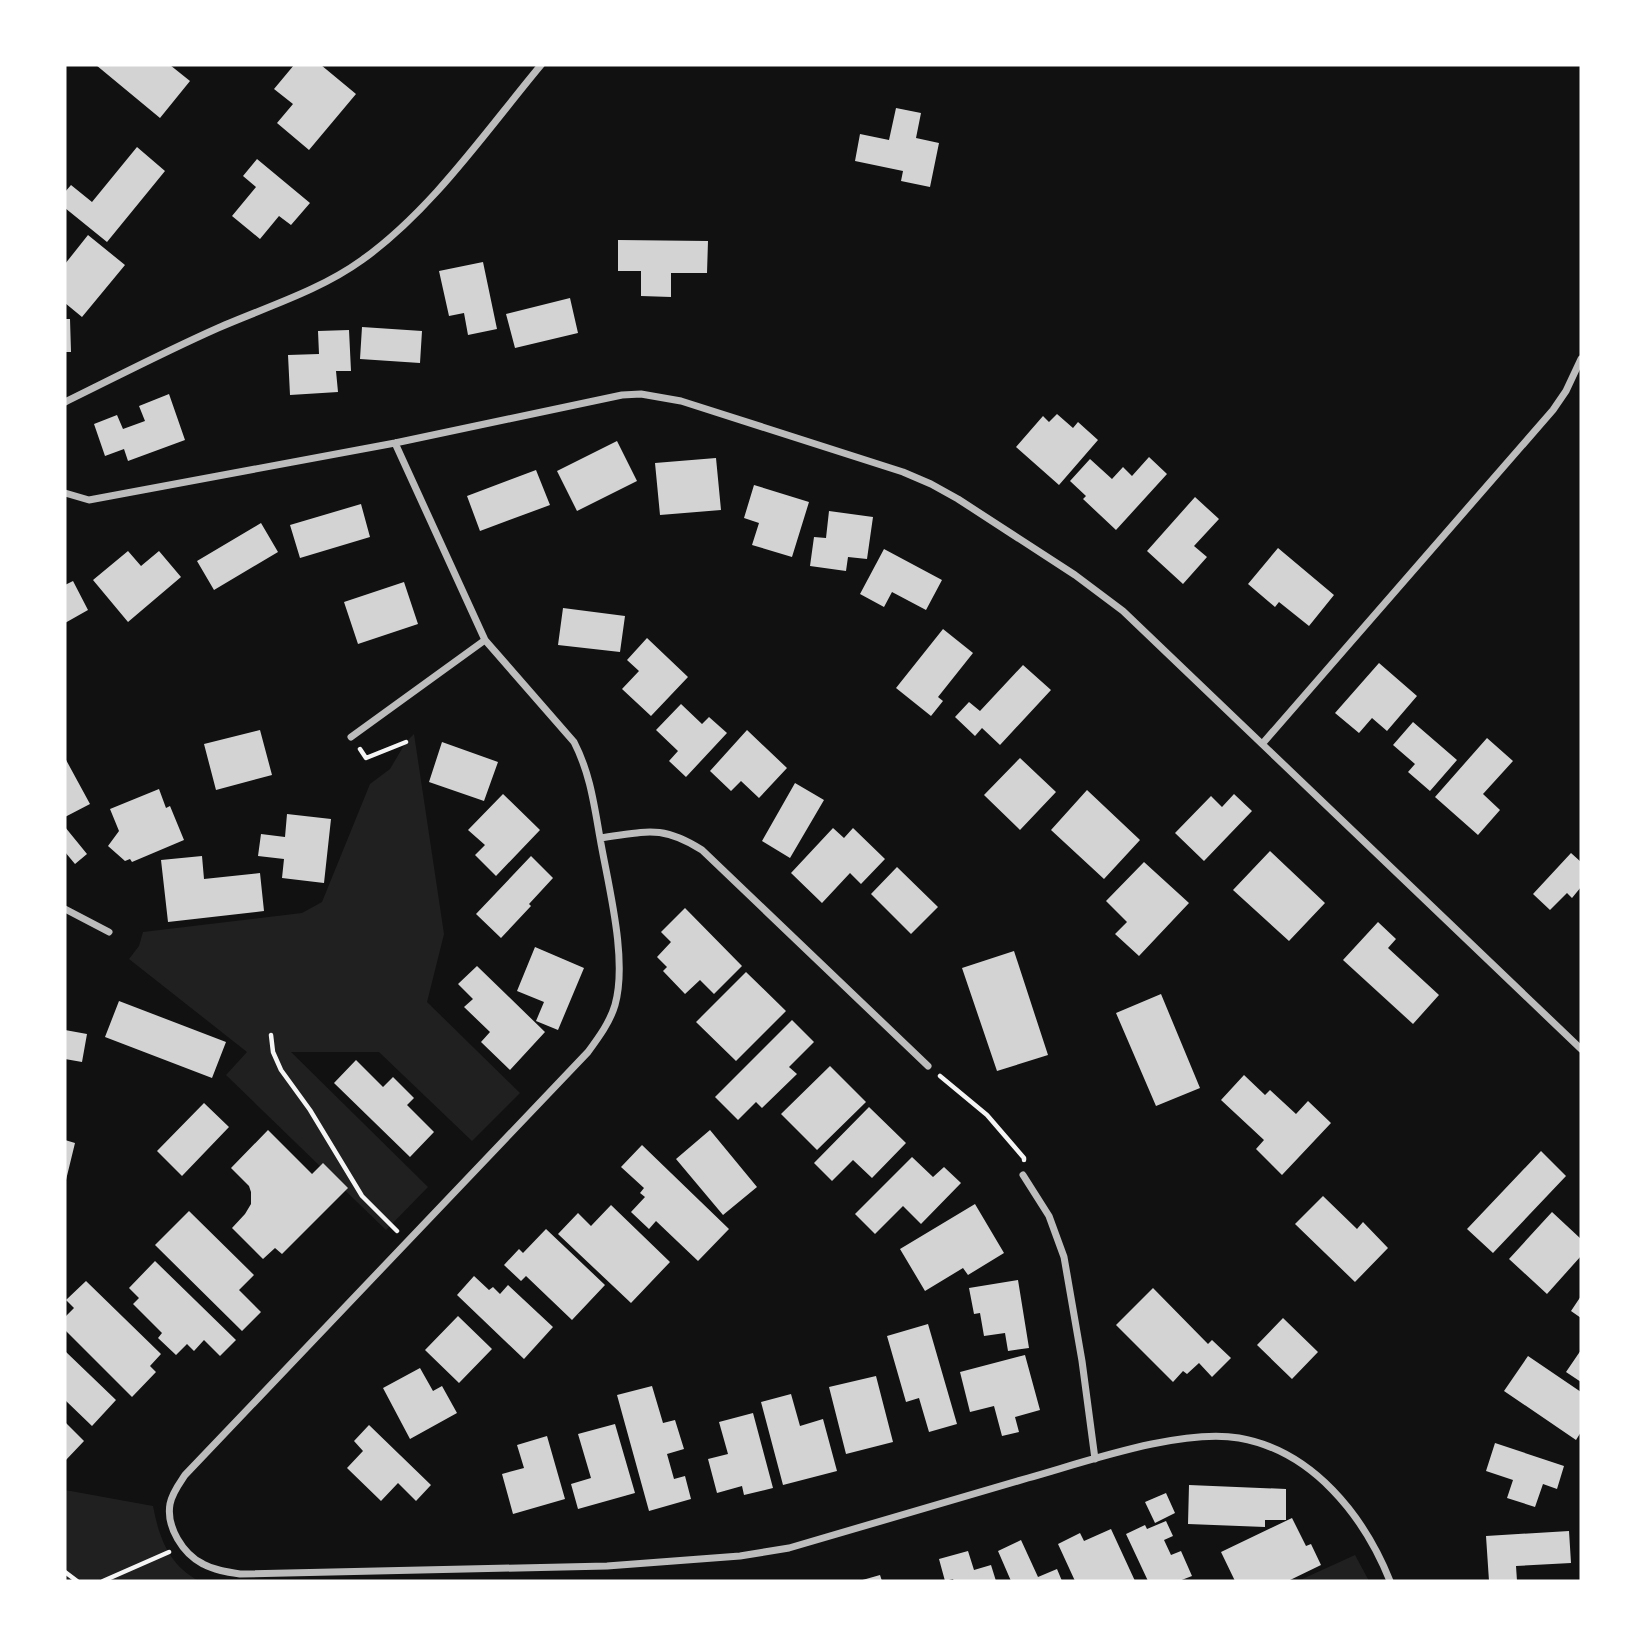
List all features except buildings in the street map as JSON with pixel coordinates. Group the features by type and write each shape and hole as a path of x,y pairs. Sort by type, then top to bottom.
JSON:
{"street":[{"path":"65,402 216,329 321,285 361,261 399,231 431,197 541,65"},
{"path":"1263,743 1553,410 1566,391 1581,359"},
{"path":"65,493 89,500 395,443 602,397 641,394 681,401 903,472 958,499 1101,592 1263,743 1581,1049"},
{"path":"395,443 485,640 574,742 584,761 590,780 618,949 619,980 615,1005 606,1027 588,1052 185,1475 175,1489 170,1511 171,1522 183,1546 202,1564 240,1574 607,1566 740,1556 789,1548 1095,1459 1183,1438 1210,1436 1240,1438 1273,1448 1303,1464 1330,1486 1366,1533 1390,1581"},
{"path":"351,737 485,640"},
{"path":"600,838 654,831 680,836 702,850 928,1066"},
{"path":"65,909 109,932"},
{"path":"1023,1175 1049,1216 1064,1257 1095,1459"}],"path":[{"path":"351,737 366,758 406,742"},
{"path":"271,1035 273,1052 281,1070 310,1110 362,1196 408,1241"},
{"path":"928,1066 987,1115 1024,1158 1023,1175"},
{"path":"103,1581 183,1546"},
{"path":"65,1572 78,1581"}],"shaded area":[{"path":"414,734 444,934 427,1002 520,1093 472,1141 379,1052 291,1052 428,1187 386,1230 226,1075 247,1052 129,959 139,946 143,932 302,913 322,902 370,784 390,769"},
{"path":"65,1490 153,1506 158,1529 167,1550 180,1567 199,1581 65,1581"},
{"path":"1355,1555 1369,1581 1298,1581"}]}
